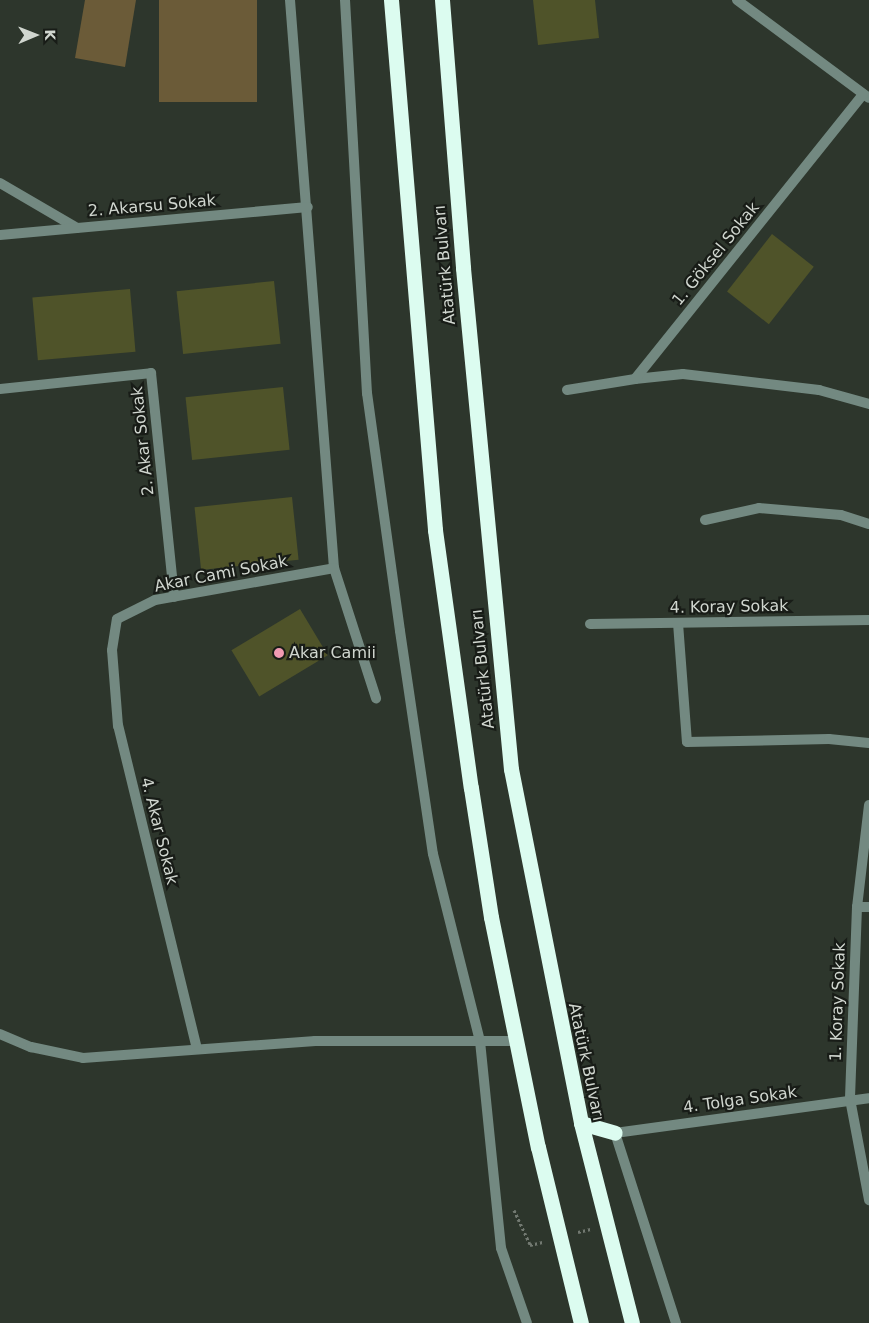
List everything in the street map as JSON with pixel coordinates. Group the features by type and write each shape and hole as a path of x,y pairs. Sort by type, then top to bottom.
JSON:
{"highway":[{"name":"Atatürk Bulvarı","path":"391,0 436,530 491,917 518,1041 538,1147 582,1323"},
{"name":"Atatürk Bulvarı","path":"442,0 464,278 511,770 581,1123 632,1323"},
{"path":"581,1123 615,1133"}],"street":[{"path":"290,0 308,207 334,568 376,698"},
{"path":"345,0 367,393 432,854 480,1041 502,1248 527,1323"},
{"path":"736,0 866,96"},
{"name":"1. Göksel Sokak","path":"636,379 866,96"},
{"path":"0,183 77,228"},
{"name":"2. Akarsu Sokak","path":"0,235 308,207"},
{"name":"2. Akar Sokak","path":"0,389 151,373 174,597"},
{"path":"567,390 636,379 684,374 819,390 869,404"},
{"path":"705,520 759,508 841,515 869,524"},
{"name":"Akar Cami Sokak","path":"118,619 155,600 334,568"},
{"name":"4. Akar Sokak","path":"118,619 112,650 118,726 197,1048"},
{"name":"4. Koray Sokak","path":"590,624 869,620"},
{"path":"678,623 687,742 829,740 869,743"},
{"name":"1. Koray Sokak","path":"869,805 857,907 850,1099 869,1200"},
{"path":"857,907 869,907"},
{"path":"0,1034 31,1047 83,1058 197,1048 315,1041 518,1041"},
{"name":"4. Tolga Sokak","path":"615,1133 850,1099 869,1098"},
{"path":"615,1133 676,1323"}],"shaded area":[{"path":"85,0 136,0 125,67 75,58"},
{"path":"159,0 257,0 257,102 159,102"}],"building":[{"path":"533,0 595,0 599,38 538,45"},
{"path":"772,234 814,267 769,324 727,292"},
{"path":"274,281 281,344 183,354 177,291"},
{"path":"130,289 135,352 38,360 32,298"},
{"path":"283,387 290,450 192,460 186,397"},
{"path":"292,497 299,560 201,570 195,507"},
{"name":"Akar Camii","path":"300,609 328,655 259,696 231,650"}],"place":[{"name":"Akar Camii","path":"279,653"}]}
